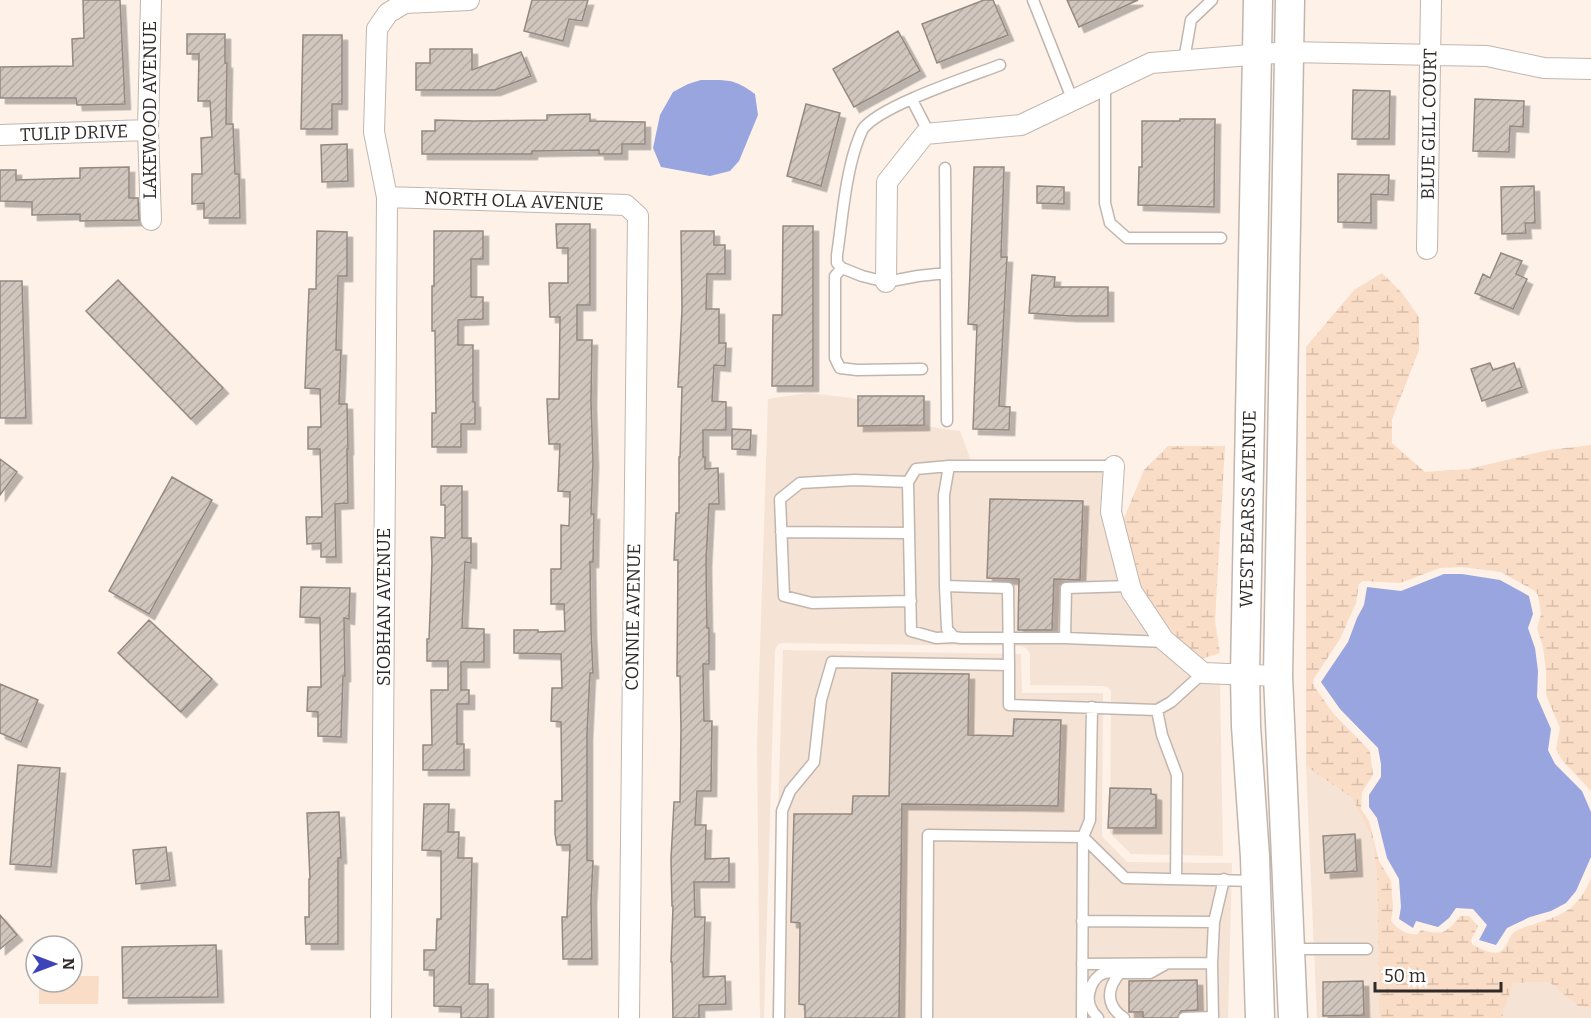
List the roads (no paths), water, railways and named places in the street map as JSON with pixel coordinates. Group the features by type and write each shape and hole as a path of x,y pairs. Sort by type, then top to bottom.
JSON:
{"main road":[{"name":"WEST BEARSS AVENUE","path":"1258,0 1245,675 1256,881 1260,1018"},
{"name":"WEST BEARSS AVENUE","path":"1290,0 1278,676 1293,1018"}],"street":[{"name":"LAKEWOOD AVENUE","path":"151,0 148,130 151,220"},
{"name":"SIOBHAN AVENUE","path":"381,1018 387,197 374,132 377,29 388,13 405,3 469,0"},
{"name":"BLUE GILL COURT","path":"1427,249 1431,0"},
{"path":"886,282 887,182 925,134 1021,125 1151,63 1288,52 1487,56 1544,68 1591,69"},
{"name":"TULIP DRIVE","path":"0,135 148,130"},
{"name":"NORTH OLA AVENUE","path":"387,197 626,205 638,216"},
{"name":"CONNIE AVENUE","path":"629,1018 638,216"},
{"path":"1114,466 1111,512 1130,586 1166,642 1203,674 1278,676"}],"lane":[{"path":"1033,0 1073,101"},
{"path":"1184,60 1191,20 1212,0"},
{"path":"945,273 886,282 862,276 842,268 837,263 851,161 862,130 872,120 912,100 1000,65"},
{"path":"1105,86 1105,203 1110,223 1128,238 1221,238"},
{"path":"912,100 928,134"},
{"path":"945,168 947,421"},
{"path":"842,268 835,276 835,358 840,368 922,369"},
{"path":"949,466 944,495 945,586 947,629 954,637"},
{"path":"1114,466 949,466 916,469 908,482 911,632 936,638 1065,638 1166,642"},
{"path":"908,482 855,480 800,483 780,499 784,596 812,603 911,601"},
{"path":"781,532 909,533"},
{"path":"945,586 1008,588 1009,705 1157,710 1171,702 1203,674"},
{"path":"1065,638 1066,588 1130,586"},
{"path":"779,1018 782,811 790,791 814,762 821,700 832,662 1009,665"},
{"path":"1082,1018 1083,837 1090,820 1092,707"},
{"path":"1157,710 1162,735 1177,775 1176,879"},
{"path":"927,1018 928,835 1083,837 1125,878 1256,881"},
{"path":"1184,1018 1213,1017 1214,922 1224,879"},
{"path":"1082,921 1214,922"},
{"path":"1290,949 1367,949"},
{"path":"1082,964 1212,963"},
{"path":"1098,1018 1090,1009 1089,995 1090,987 1100,975 1107,972 1149,973 1167,964"},
{"path":"1120,973 1114,980 1110,992 1111,1005 1115,1012 1124,1018"}],"water":[{"path":"701,80 730,81 748,89 755,94 758,115 739,161 730,171 710,176 661,167 653,148 660,115 673,92"},
{"path":"1444,574 1462,574 1500,580 1529,596 1533,614 1528,628 1535,648 1538,671 1537,697 1551,729 1548,750 1555,764 1582,791 1591,812 1591,857 1576,891 1566,903 1507,928 1496,945 1479,940 1487,925 1473,909 1456,908 1438,927 1416,921 1413,928 1399,919 1401,907 1399,879 1387,858 1377,818 1369,807 1369,795 1381,777 1378,748 1340,709 1321,682 1348,642 1364,605 1367,587 1401,591"}]}
